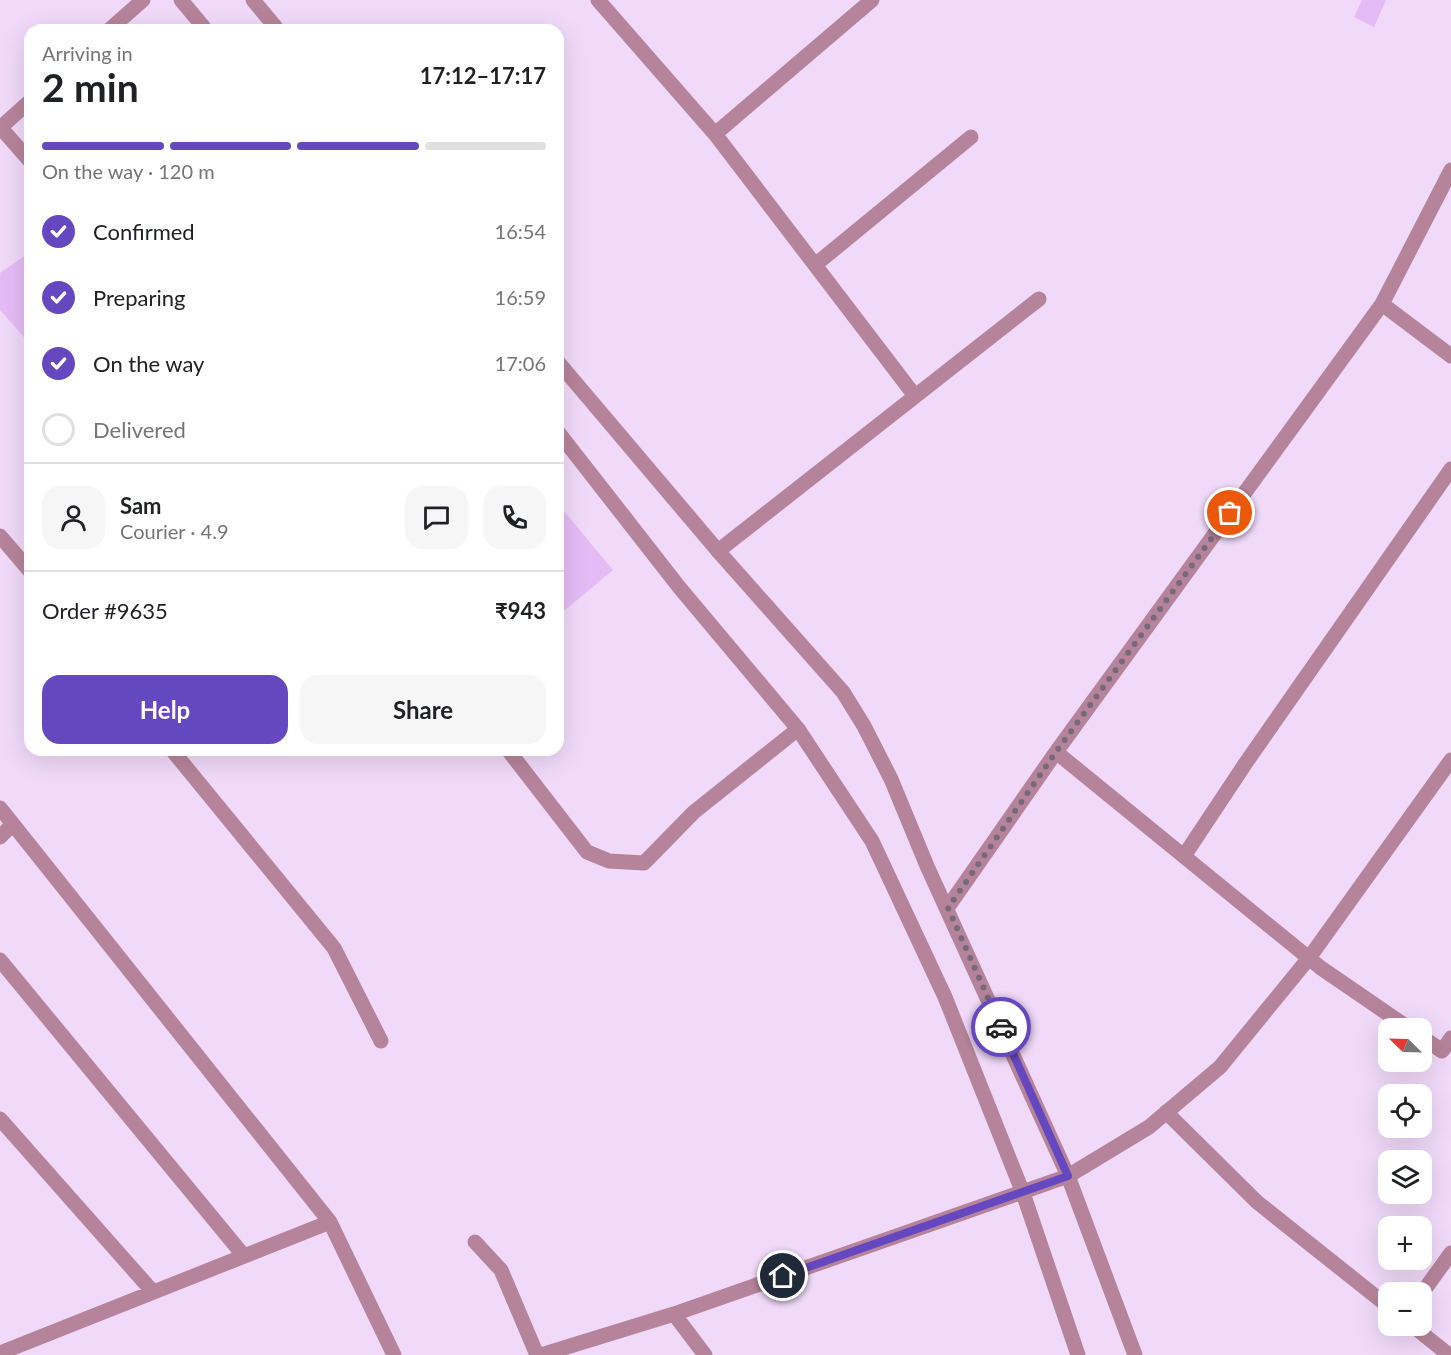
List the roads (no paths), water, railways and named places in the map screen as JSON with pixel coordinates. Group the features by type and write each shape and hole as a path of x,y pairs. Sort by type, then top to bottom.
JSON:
{"street":[{"path":"116,24 143,0"},
{"path":"181,0 201,24"},
{"path":"253,0 273,24"},
{"path":"598,0 715,134 915,396"},
{"path":"715,134 872,0"},
{"path":"24,106 0,127 24,154"},
{"path":"815,265 970,137"},
{"path":"948,908 1056,752 1382,304 1451,170"},
{"path":"718,550 1039,299"},
{"path":"1382,304 1451,356"},
{"path":"564,369 843,693 864,726 891,779 927,866 1068,1176 1135,1355"},
{"path":"564,440 678,587 798,729 872,841 945,997 1023,1193 1078,1355"},
{"path":"1184,856 1245,764 1451,469"},
{"path":"0,536 24,564"},
{"path":"513,756 586,852 609,861 644,863 694,812 798,729"},
{"path":"1056,752 1309,958 1394,1018"},
{"path":"177,756 334,948 381,1041"},
{"path":"475,1242 501,1270 539,1355 674,1314 1068,1176 1149,1127 1220,1067 1309,958 1451,760"},
{"path":"0,808 330,1222 394,1355"},
{"path":"0,837 13,824"},
{"path":"0,960 244,1256"},
{"path":"1432,1044 1442,1051 1451,1038"},
{"path":"1166,1113 1257,1203 1378,1298"},
{"path":"0,1119 153,1292"},
{"path":"0,1353 330,1222"},
{"path":"1430,1282 1451,1253"},
{"path":"674,1314 705,1355"},
{"path":"1425,1336 1449,1355"}]}
